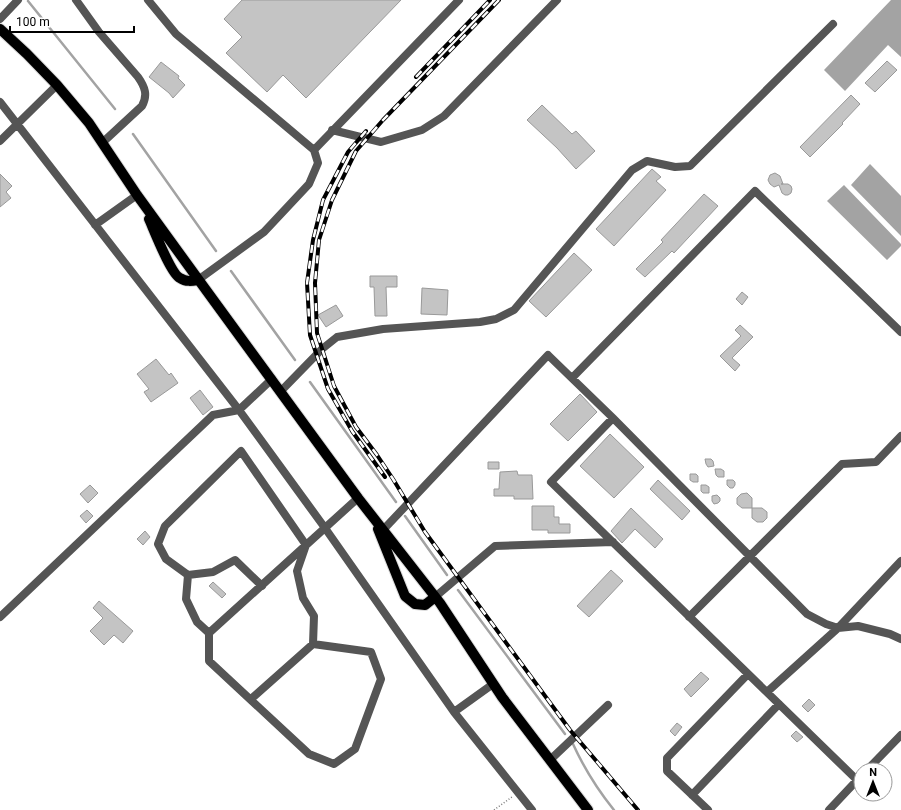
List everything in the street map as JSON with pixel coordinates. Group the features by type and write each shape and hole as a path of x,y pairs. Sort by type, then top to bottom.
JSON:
{"main road":[{"path":"0,30 27,54 57,85 88,123 138,197 198,280 281,391 358,498 435,597 493,684 588,810"},
{"path":"138,197 171,267 178,278 188,281 198,280"},
{"path":"373,517 405,596 415,604 425,605 435,597"}],"lane":[{"path":"0,19 18,0"},
{"path":"76,0 99,32 142,82 146,94 146,99 142,106 102,143"},
{"path":"148,0 176,34 314,150 318,163 309,184 264,232 198,280"},
{"path":"314,150 459,0"},
{"path":"332,130 381,142 422,130 444,116 557,0"},
{"path":"281,391 322,349 337,338 383,329 491,320 514,310 632,170 647,161 675,167 690,166 833,24"},
{"path":"0,141 57,85"},
{"path":"0,102 239,410 325,528 454,712 532,810"},
{"path":"572,378 755,191 901,332"},
{"path":"95,225 138,197"},
{"path":"383,530 548,355 613,418 808,614 826,624 838,628 858,626 890,634 901,639"},
{"path":"0,617 213,415 239,410 272,379"},
{"path":"613,418 551,482 779,704 853,772"},
{"path":"689,616 842,464 876,462 901,436"},
{"path":"262,586 235,560 213,572 188,575 166,559 158,544 165,526 241,451 306,545"},
{"path":"313,644 371,652 381,679 355,749 334,764 309,754 210,661 210,633 358,498"},
{"path":"435,597 496,546 613,542"},
{"path":"250,699 313,644 314,616 303,598 297,571 306,545"},
{"path":"767,692 838,628 901,561"},
{"path":"188,575 186,599 197,622 210,633"},
{"path":"708,810 667,771 667,758 748,674"},
{"path":"454,712 493,684"},
{"path":"692,795 779,704"},
{"path":"550,760 608,705"},
{"path":"875,762 901,735"},
{"path":"829,810 853,784"}],"path":[{"path":"494,810 518,793"}],"shaded area":[{"path":"891,0 901,0 901,57 888,45 845,91 824,70"},
{"path":"870,164 901,196 901,236 851,185"},
{"path":"844,185 901,244 901,246 887,260 827,201"}],"building":[{"path":"242,0 401,0 306,98 283,75 267,92 226,53 242,37 224,19"},
{"path":"887,61 897,70 875,92 865,83"},
{"path":"161,62 179,76 178,78 185,85 173,98 149,77"},
{"path":"851,95 860,104 842,123 843,124 810,157 800,147"},
{"path":"542,105 572,134 576,131 595,151 576,169 557,148 527,120"},
{"path":"652,169 661,177 656,181 666,190 614,246 596,229"},
{"path":"775,173 780,176 783,184 788,184 791,186 791,193 785,195 782,193 779,185 774,187 770,184 768,180 770,175"},
{"path":"0,174 12,186 6,192 11,198 0,207"},
{"path":"704,194 718,206 674,253 672,251 645,277 636,269 663,242 661,240"},
{"path":"574,253 592,270 546,317 529,301"},
{"path":"370,276 397,276 397,287 386,287 387,316 375,316 374,287 370,287"},
{"path":"422,288 448,290 447,315 421,314"},
{"path":"742,292 748,297 742,305 736,299"},
{"path":"336,305 343,316 326,327 318,315"},
{"path":"740,325 753,337 732,358 740,365 735,371 720,356 741,336 735,330"},
{"path":"156,359 169,375 171,373 178,383 151,402 144,392 149,389 137,374"},
{"path":"200,390 213,407 203,415 190,398"},
{"path":"580,394 597,412 568,441 550,424"},
{"path":"610,434 644,467 614,498 580,466"},
{"path":"705,459 711,459 714,466 708,467"},
{"path":"488,462 499,462 499,469 488,469"},
{"path":"715,469 721,469 724,471 724,477 718,477"},
{"path":"517,471 518,475 532,475 533,499 514,499 514,496 494,496 494,489 499,489 500,472"},
{"path":"690,474 696,474 698,476 698,482 693,482 690,480"},
{"path":"658,480 690,511 682,520 650,489"},
{"path":"727,480 733,480 735,482 733,488 730,488 727,485"},
{"path":"90,485 98,493 88,503 80,494"},
{"path":"701,485 706,485 709,487 709,493 703,493 701,491"},
{"path":"747,493 752,498 752,508 742,508 737,504 737,498 741,494"},
{"path":"717,495 720,498 720,501 714,504 712,501 712,496"},
{"path":"532,506 554,506 554,517 559,517 559,524 570,524 570,533 548,533 548,530 532,530"},
{"path":"631,508 663,539 655,548 635,529 622,543 611,531"},
{"path":"752,508 762,508 767,512 767,518 763,522 757,522 752,518"},
{"path":"87,510 93,516 86,523 80,516"},
{"path":"145,531 150,537 143,545 137,539"},
{"path":"611,570 623,581 589,617 577,606"},
{"path":"213,582 226,594 222,598 209,586"},
{"path":"99,601 133,631 123,643 114,635 104,645 90,631 103,618 93,608"},
{"path":"701,672 709,679 691,697 684,689"},
{"path":"809,699 815,705 808,712 802,706"},
{"path":"677,723 682,727 675,736 670,731"},
{"path":"796,731 803,737 797,742 791,736"}],"waterway":[{"path":"28,1 115,109"},
{"path":"133,134 216,251"},
{"path":"231,271 295,360"},
{"path":"310,382 396,502"},
{"path":"405,516 447,575"},
{"path":"458,590 565,734"},
{"path":"573,744 591,778 614,810"}],"railway":[{"path":"416,77 490,0"},
{"path":"499,0 383,120 356,151 332,200 319,240 315,283 317,333 334,386 356,427 393,479 425,532 570,730 638,810"},
{"path":"366,131 348,152 323,200 313,240 307,283 310,335 328,389 352,431 385,477"}]}
